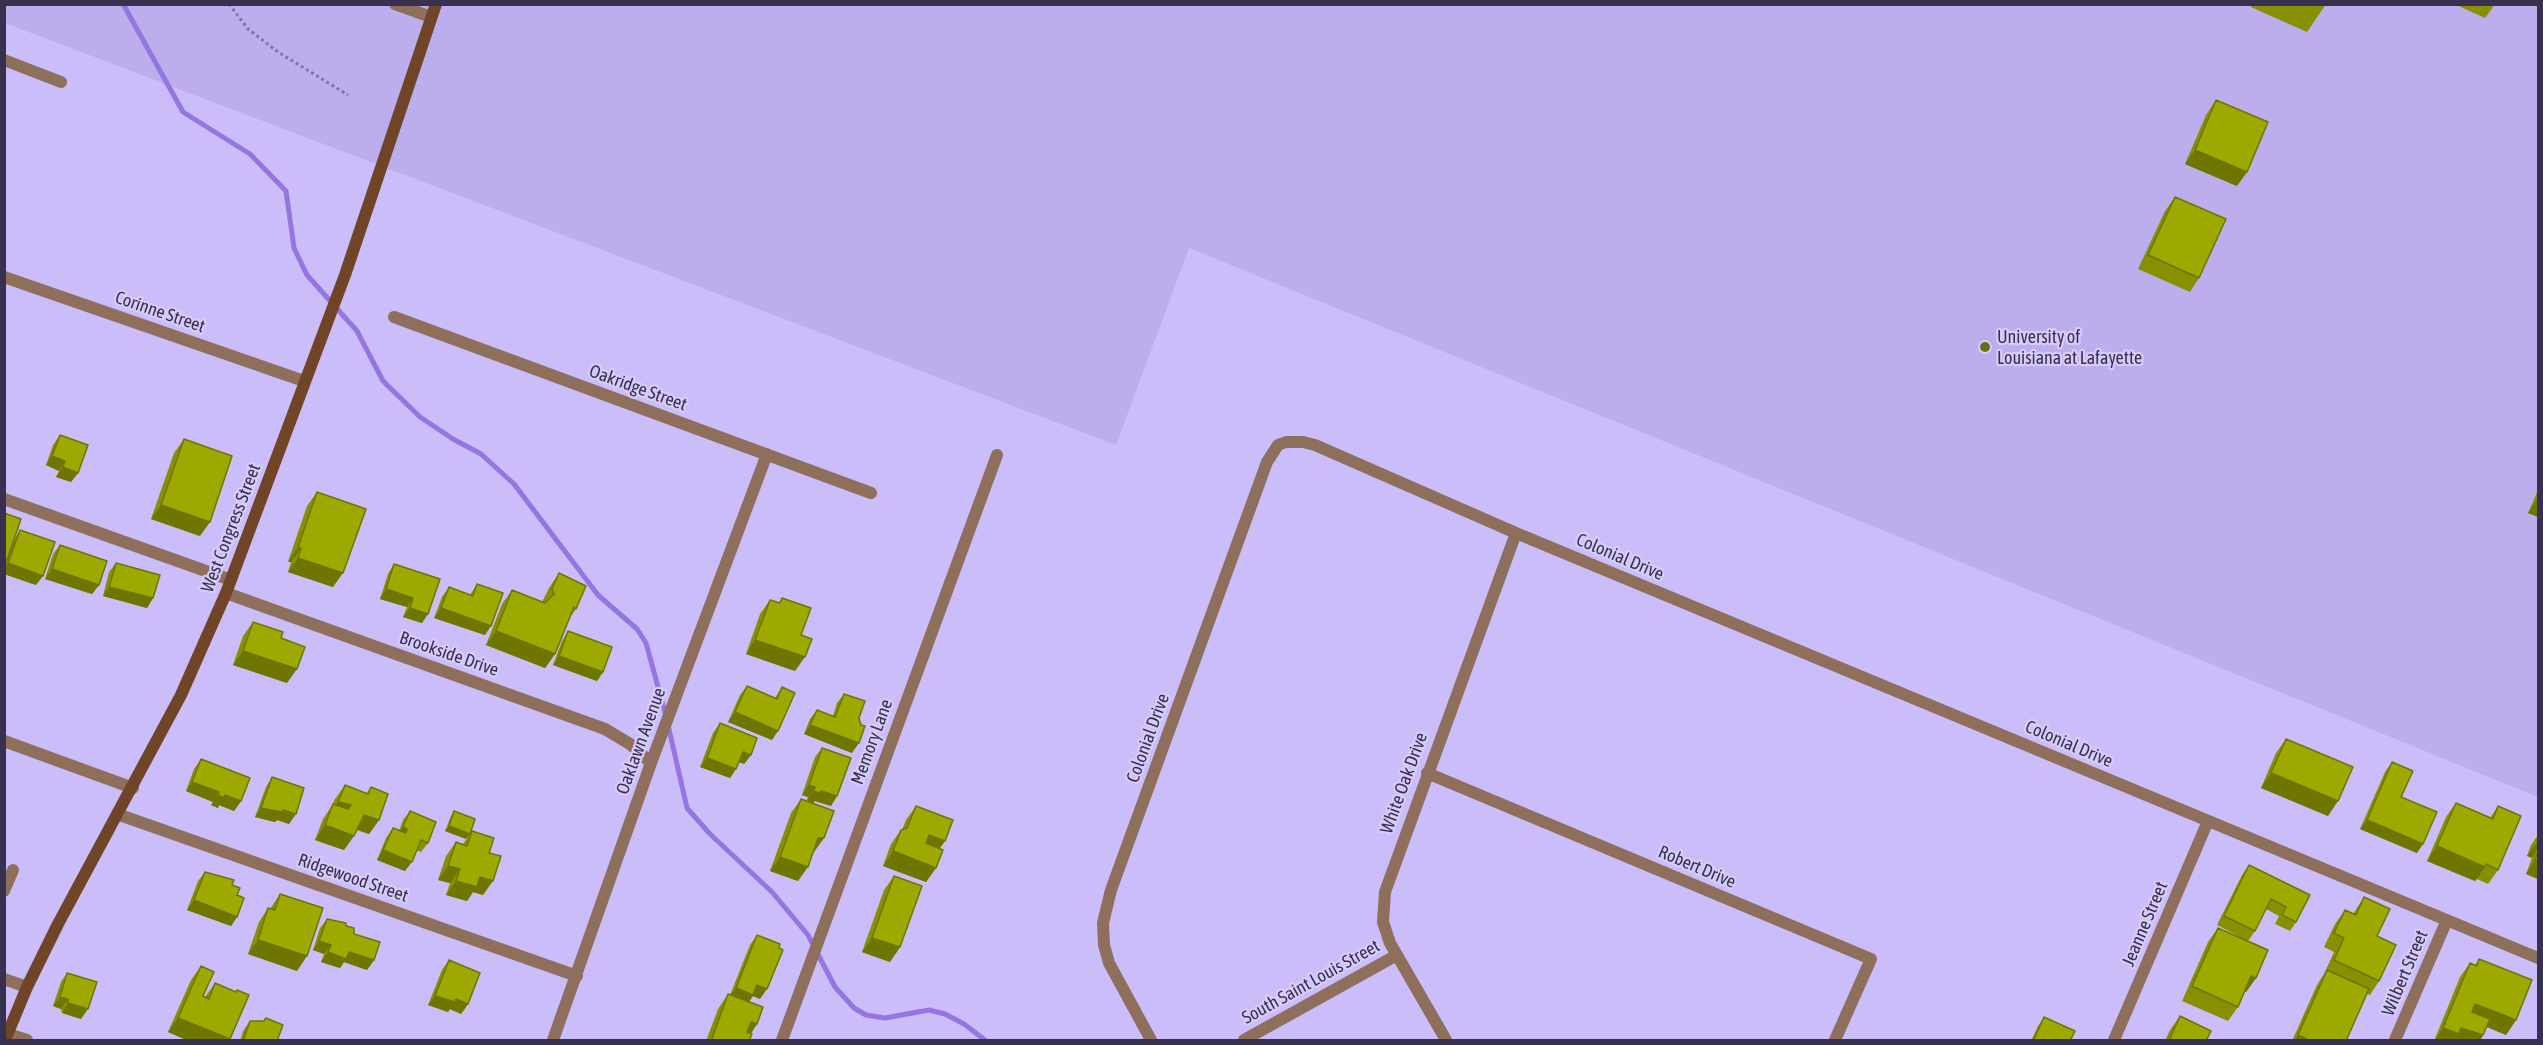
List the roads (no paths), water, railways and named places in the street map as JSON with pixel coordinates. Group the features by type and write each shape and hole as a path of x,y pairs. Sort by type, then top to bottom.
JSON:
{"main road":[{"name":"West Congress Street","path":"7,1037 27,987 181,695 226,593 345,275 436,4"}],"street":[{"path":"395,4 431,17"},
{"path":"4,60 61,82"},
{"name":"Corinne Street","path":"4,277 304,381"},
{"name":"Oakridge Street","path":"394,317 871,493"},
{"name":"Colonial Drive","path":"1151,1041 1109,963 1104,945 1103,923 1111,890 1267,462 1278,445 1286,442 1303,442 1314,445 1516,533 2538,958"},
{"name":"Oaklawn Avenue","path":"553,1041 651,763 767,454"},
{"name":"Memory Lane","path":"782,1041 997,455"},
{"path":"4,499 231,580"},
{"name":"White Oak Drive","path":"1446,1041 1397,955 1383,922 1385,892 1516,533"},
{"name":"Brookside Drive","path":"226,593 605,729 630,744 651,763"},
{"path":"4,741 133,788"},
{"name":"Robert Drive","path":"1427,773 1871,959 1835,1041"},
{"name":"Ridgewood Street","path":"117,814 577,976"},
{"name":"Jeanne Street","path":"2114,1041 2208,821"},
{"path":"4,891 13,870"},
{"name":"Wilbert Street","path":"2395,1041 2447,920"},
{"name":"South Saint Louis Street","path":"1244,1041 1397,955"},
{"path":"4,979 27,987"},
{"path":"7,1037 27,1041"}],"waterway":[{"path":"123,4 183,112 250,154 286,191 294,248 307,275 357,331 383,381 420,417 481,454 514,484 598,595 637,629 646,643 666,716"},
{"path":"668,725 687,808 710,834 772,892 808,935 835,987 854,1008 866,1015 885,1018 929,1010 945,1014 964,1024 985,1040"}],"place":[{"name":"University of Louisiana at Lafayette","path":"1985,347"}]}
